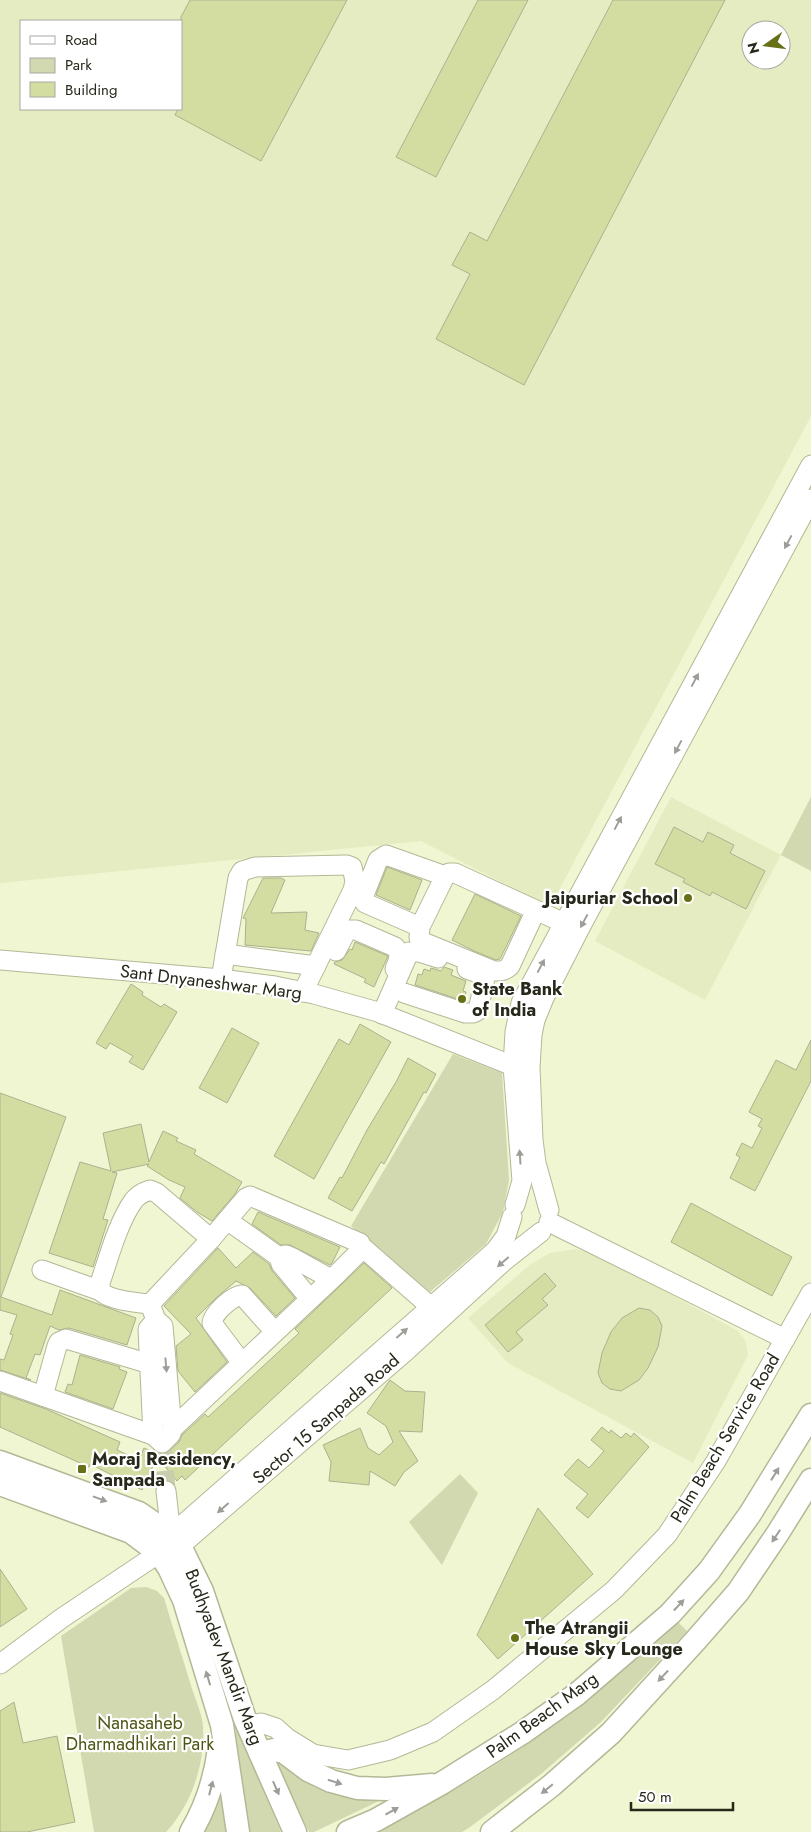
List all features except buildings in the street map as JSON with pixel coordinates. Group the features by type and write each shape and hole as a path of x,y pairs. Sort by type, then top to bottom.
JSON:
{"main road":[{"name":"Palm Beach Marg","path":"348,1832 376,1820 442,1784 522,1733 577,1694 670,1614 709,1571 750,1514 811,1415"},
{"path":"0,1453 34,1486"},
{"path":"0,1462 34,1486"},
{"path":"492,1832 552,1785 611,1733 696,1640 738,1592 811,1480"},
{"path":"0,1484 34,1486"},
{"name":"Budhyadev Mandir Marg","path":"34,1486 139,1513 170,1545 202,1592 248,1726 295,1832"},
{"path":"0,1491 34,1486"},
{"name":"Budhyadev Mandir Marg","path":"170,1545 169,1568 184,1600 222,1725 238,1832"},
{"path":"191,1832 203,1812 211,1790 222,1725"},
{"path":"260,1753 274,1750 284,1752 316,1774 331,1781 357,1788 386,1789 442,1784"}],"street":[{"path":"547,1221 515,1032 522,1002 811,465"},
{"path":"521,1066 544,998 811,499"},
{"path":"420,927 365,903 363,899 364,894 378,860 386,855 445,876"},
{"path":"221,979 238,878 242,871 255,867 346,865 352,867 355,873 354,890 316,966 308,993"},
{"path":"536,910 510,966 501,972 494,971 423,942 418,932 445,876 449,873 455,873 536,910 564,923"},
{"path":"308,993 344,934 350,929 356,930 395,947 398,951 400,958 380,1013"},
{"path":"380,1013 409,952 419,952 484,975 485,978 479,1006 477,1011 473,1013 465,1013 404,993"},
{"path":"225,954 316,966"},
{"name":"Sant Dnyaneshwar Marg","path":"0,960 221,979 275,986 380,1013 521,1066"},
{"path":"275,986 278,961"},
{"name":"Sector 15 Sanpada Road","path":"170,1545 495,1251 506,1236 522,1181 521,1066"},
{"path":"101,1291 100,1283 122,1222 135,1199 144,1192 150,1190 157,1193 211,1239"},
{"path":"154,1434 148,1329 153,1312 211,1239 246,1198 250,1196 360,1243 361,1246 431,1307"},
{"path":"537,1197 542,1200 547,1221 536,1234 523,1233 518,1229 514,1211 525,1198 537,1197"},
{"path":"227,1220 279,1257 281,1264 310,1299"},
{"path":"547,1221 785,1339"},
{"name":"Sector 15 Sanpada Road","path":"170,1545 406,1351 547,1221"},
{"path":"172,1429 360,1251 361,1246"},
{"path":"279,1257 293,1258 331,1279"},
{"path":"0,1381 154,1434 162,1444 171,1434 163,1326 153,1312 42,1270"},
{"name":"Palm Beach Service Road","path":"248,1726 260,1723 276,1728 287,1738 313,1754 348,1760 390,1750 433,1732 493,1690 614,1590 667,1535 716,1461 811,1293"},
{"path":"242,1363 212,1323 213,1317 234,1298 242,1296 275,1332"},
{"path":"43,1396 57,1346 59,1342 66,1339 150,1364"},
{"path":"0,1664 62,1618 170,1545 166,1491"}],"shaded area":[{"path":"0,0 811,0 811,416 550,907 421,841 0,883"},
{"name":"Jaipuriar School","path":"671,797 781,855 705,1000 595,941"},
{"path":"576,1249 600,1256 738,1331 746,1342 748,1355 693,1463 508,1363 468,1318 531,1264 550,1253"}],"green space":[{"path":"811,797 811,871 781,855"},
{"path":"453,1054 502,1073 509,1180 503,1212 486,1244 430,1292 351,1226"},
{"path":"460,1474 478,1493 442,1565 409,1522"},
{"name":"Nanasaheb Dharmadhikari Park","path":"146,1587 157,1591 164,1598 200,1712 203,1726 202,1755 190,1796 166,1832 94,1832 61,1636 131,1588"},
{"path":"677,1621 687,1631 601,1722 541,1774 470,1827 462,1832 379,1832 459,1787 537,1738 597,1691"},
{"path":"234,1721 281,1832 250,1832"},
{"path":"274,1759 300,1777 335,1794 379,1801 314,1832 309,1832"},
{"path":"221,1788 226,1832 204,1832 212,1818"}],"tunnel":[{"path":"162,1443 166,1491"}],"place":[{"name":"Jaipuriar School","path":"688,898"},
{"name":"State Bank of India","path":"462,999"},
{"name":"Moraj Residency, Sanpada","path":"82,1469"},
{"name":"The Atrangii House Sky Lounge","path":"515,1638"}]}
